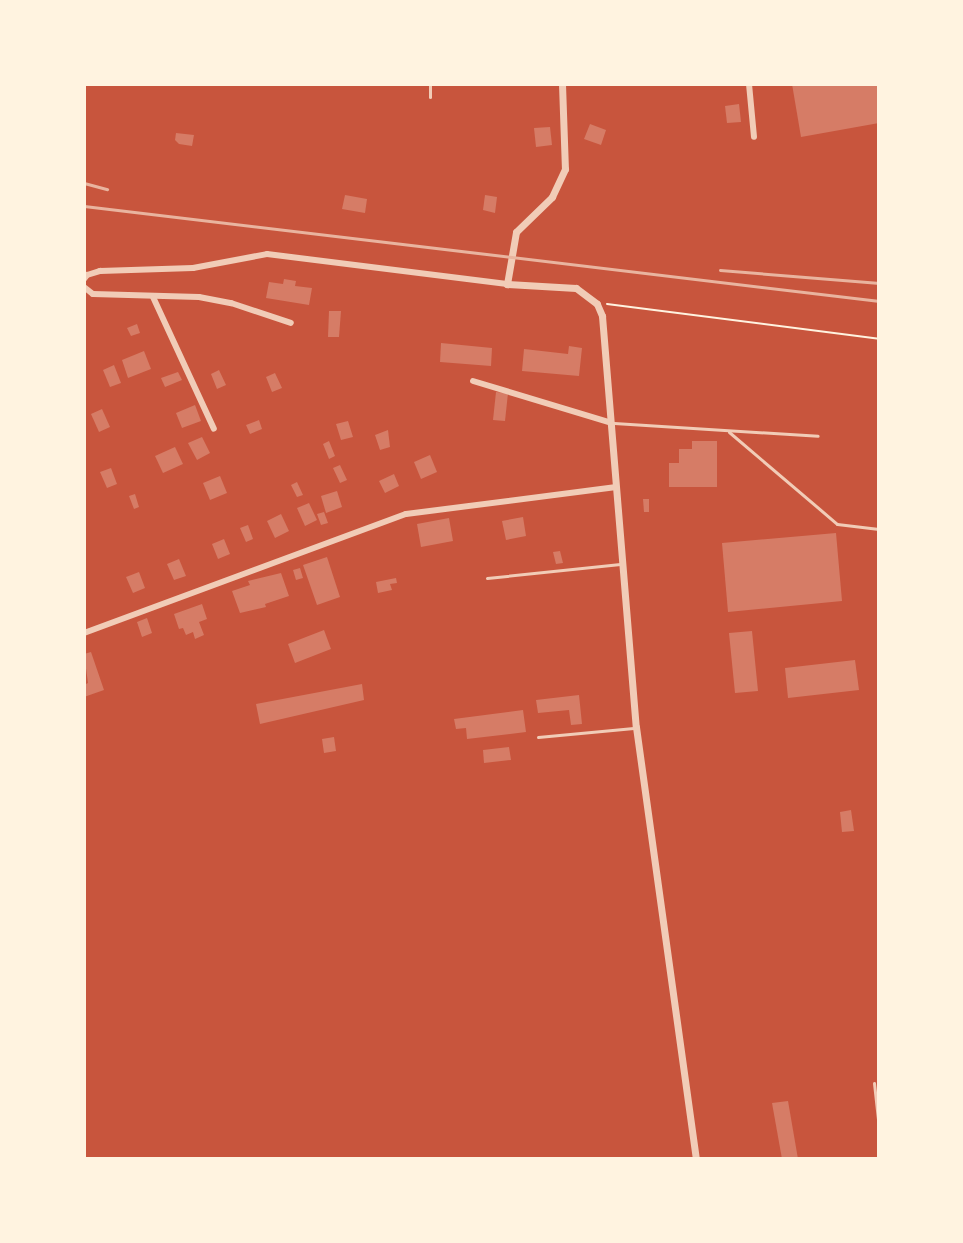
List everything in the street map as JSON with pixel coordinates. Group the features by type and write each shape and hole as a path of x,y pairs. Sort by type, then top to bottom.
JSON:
{"street":[{"path":"507,284 516,232 552,197 565,169 562,84"},
{"path":"749,84 754,137"},
{"path":"84,279 100,271 193,268 267,254 507,284 576,288 597,304 605,328 620,564 636,727 696,1159"},
{"path":"84,287 93,294 199,297 231,303 291,323"},
{"path":"153,297 214,429"},
{"path":"473,381 609,422"},
{"path":"84,633 406,514 616,487"}],"lane":[{"path":"430,84 430,97"},
{"path":"609,422 818,436"},
{"path":"727,430 837,524 879,529"},
{"path":"487,578 620,564"},
{"path":"538,737 636,727"},
{"path":"874,1083 879,1128"}],"path":[{"path":"597,304 879,339"}],"building":[{"path":"792,84 879,84 879,123 801,137"},
{"path":"739,104 741,122 727,123 725,106"},
{"path":"590,124 606,130 601,145 584,139"},
{"path":"550,127 552,145 536,147 534,128"},
{"path":"176,133 194,135 192,146 179,144 175,140"},
{"path":"345,195 367,199 365,213 342,209"},
{"path":"485,195 497,197 495,213 483,210"},
{"path":"284,279 296,281 295,286 312,288 309,305 266,298 269,282 283,284"},
{"path":"329,311 341,311 339,337 328,337"},
{"path":"137,324 140,333 131,336 127,328"},
{"path":"441,343 492,348 491,366 440,362"},
{"path":"569,346 582,348 579,376 522,371 524,349 568,354"},
{"path":"144,351 151,369 128,378 122,360"},
{"path":"114,365 121,383 110,387 103,370"},
{"path":"219,370 226,385 217,389 211,374"},
{"path":"178,372 182,380 165,387 161,378"},
{"path":"275,373 282,388 272,392 266,377"},
{"path":"496,392 508,393 505,421 493,420"},
{"path":"195,405 201,421 182,428 176,413"},
{"path":"102,409 110,427 99,432 91,414"},
{"path":"259,420 262,429 250,434 246,425"},
{"path":"348,421 353,437 341,440 336,424"},
{"path":"388,430 390,447 380,450 375,435"},
{"path":"202,437 210,453 197,460 188,443"},
{"path":"329,441 335,456 329,459 323,444"},
{"path":"692,441 717,441 717,487 669,487 669,463 679,463 679,449 692,449"},
{"path":"175,447 183,464 163,473 155,456"},
{"path":"430,455 437,472 421,479 414,462"},
{"path":"340,465 347,480 340,483 333,468"},
{"path":"111,468 117,484 107,488 100,472"},
{"path":"394,474 399,486 385,493 379,481"},
{"path":"220,476 227,493 210,500 203,483"},
{"path":"297,482 303,495 297,497 291,485"},
{"path":"337,491 342,507 326,513 321,496"},
{"path":"135,494 139,507 134,509 129,496"},
{"path":"643,499 649,499 649,512 644,512"},
{"path":"309,503 317,520 305,526 297,508"},
{"path":"324,512 328,523 321,525 317,514"},
{"path":"281,514 289,531 275,538 267,521"},
{"path":"523,517 526,536 506,540 502,521"},
{"path":"449,518 453,541 421,547 417,524"},
{"path":"248,525 253,539 246,542 240,528"},
{"path":"836,533 842,601 728,612 722,543"},
{"path":"224,539 230,554 218,559 212,544"},
{"path":"560,551 563,563 556,564 553,552"},
{"path":"327,557 340,597 317,605 303,565"},
{"path":"179,559 186,576 174,580 167,564"},
{"path":"300,568 303,578 296,580 293,570"},
{"path":"139,572 145,588 133,593 126,577"},
{"path":"281,573 289,596 265,604 266,607 240,613 232,591 250,585 248,581"},
{"path":"396,578 397,583 390,584 392,590 378,593 376,582"},
{"path":"202,604 207,619 199,622 204,635 195,639 193,632 186,635 183,628 179,629 174,614"},
{"path":"147,618 152,633 142,637 137,622"},
{"path":"324,630 331,649 295,663 288,644"},
{"path":"752,631 758,691 735,693 729,633"},
{"path":"91,652 104,690 84,697 84,685 88,683 84,654"},
{"path":"855,660 859,690 788,698 785,668"},
{"path":"362,684 364,700 260,724 256,704"},
{"path":"579,695 582,724 571,725 569,710 538,713 536,700"},
{"path":"523,710 526,732 467,739 466,728 456,729 454,719"},
{"path":"334,737 336,751 324,753 322,739"},
{"path":"509,747 511,760 484,763 483,750"},
{"path":"851,810 854,831 842,832 840,812"},
{"path":"788,1101 798,1159 782,1159 772,1103"}],"railway":[{"path":"84,183 107,189"},
{"path":"84,206 879,301"},
{"path":"720,270 879,283"}]}
